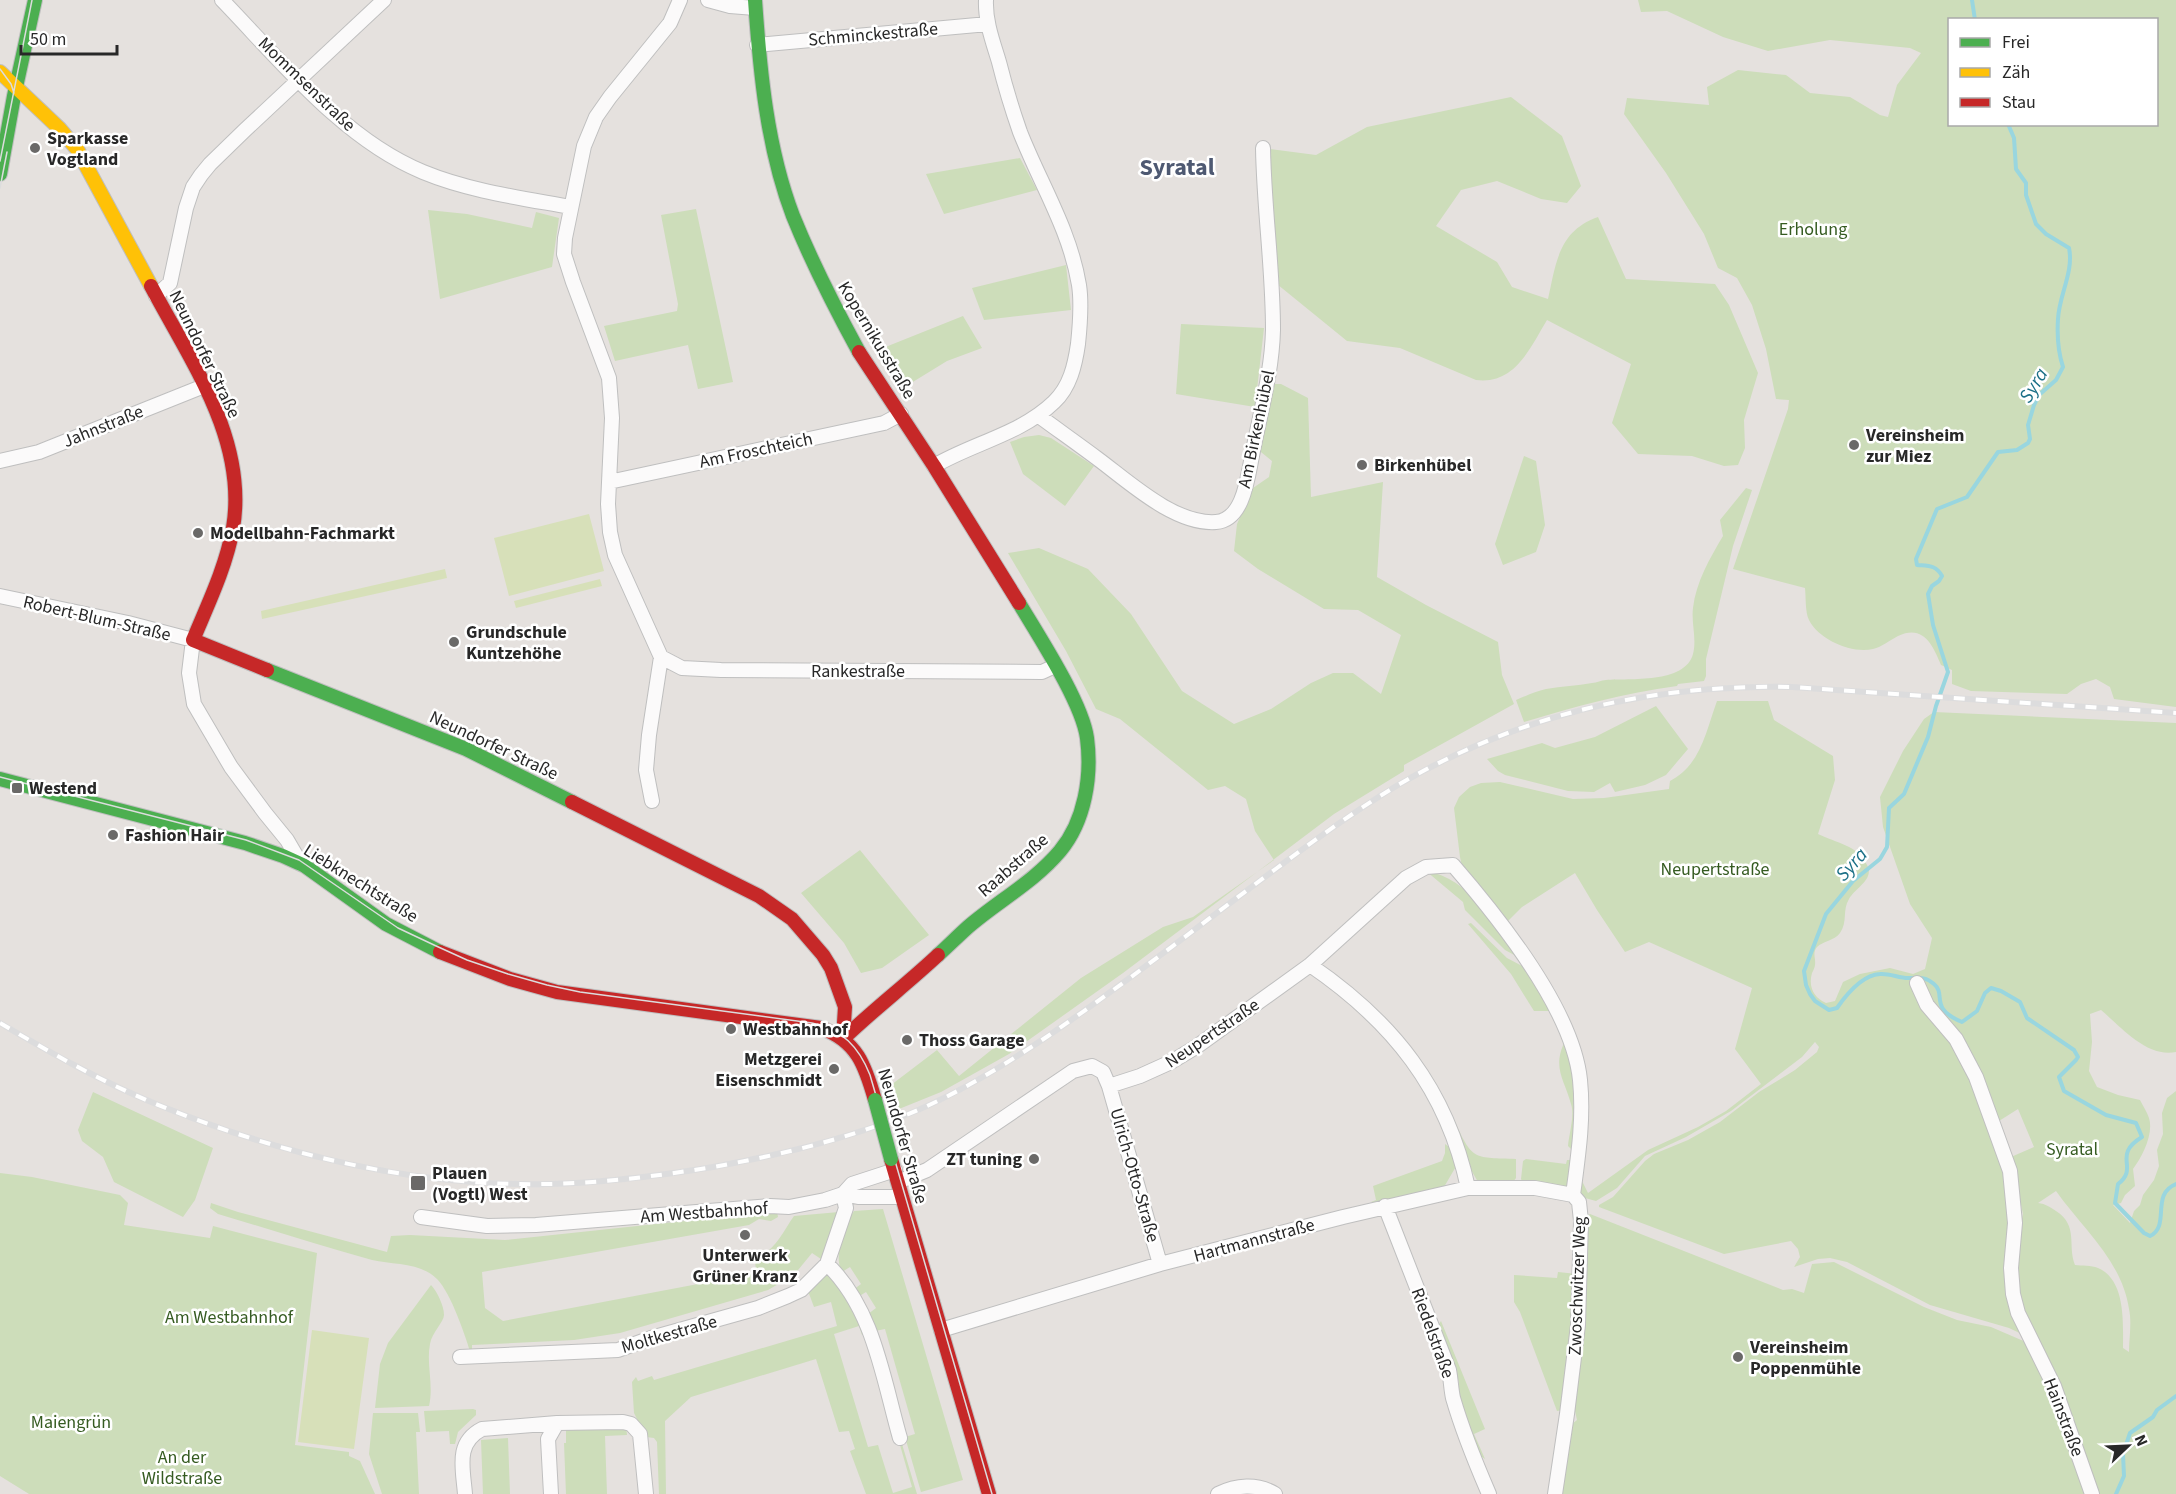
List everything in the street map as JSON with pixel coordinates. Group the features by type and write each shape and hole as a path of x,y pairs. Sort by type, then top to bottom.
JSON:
{"street":[{"path":"0,174 35,0"},
{"name":"Mommsenstraße","path":"222,0 338,119 381,150 423,172 481,189 570,207"},
{"path":"156,296 170,283 186,208 193,187 201,175 384,0"},
{"path":"652,801 646,770 648,735 661,657 615,555 610,532 609,482 612,418 610,387 603,358 588,326 564,254 570,207 584,146 596,117 670,23 680,0"},
{"path":"708,0 730,6 755,4"},
{"path":"934,466 1039,416 1061,394 1073,370 1078,336 1079,285 1062,226 1021,133 988,24 986,0"},
{"name":"Kopernikusstraße","path":"755,4 760,73 778,166 793,215 825,289 863,359 934,466 1055,666"},
{"name":"Schminckestraße","path":"757,45 988,24"},
{"name":"Neundorfer Straße","path":"0,72 16,89 55,122 77,149 204,386 223,428 234,478 236,504 231,543 193,640 466,749 759,896 792,919 823,955 838,985 845,1007 843,1039 860,1058 869,1079 989,1494"},
{"name":"Am Birkenhübel","path":"1039,416 1144,494 1185,517 1202,522 1216,522 1224,521 1234,515 1247,481 1269,376 1273,331 1271,252 1264,196 1263,148"},
{"name":"Jahnstraße","path":"0,461 39,452 204,386"},
{"name":"Am Froschteich","path":"609,482 884,423 901,414"},
{"name":"Robert-Blum-Straße","path":"0,596 128,623 193,640"},
{"path":"193,640 189,672 194,704 231,767 287,840 302,864"},
{"name":"Rankestraße","path":"661,657 682,668 721,670 1042,672 1055,666"},
{"name":"Raabstraße","path":"843,1039 968,927 1050,862 1072,832 1080,817 1087,784 1087,737 1070,692 1055,666"},
{"name":"Liebknechtstraße","path":"0,779 245,843 302,864 397,930 468,963 548,989 580,996 806,1025 831,1031 843,1039"},
{"name":"Neupertstraße","path":"1109,1086 1140,1077 1196,1047 1311,965 1406,878 1426,867 1453,865"},
{"name":"Zwoschwitzer Weg","path":"1453,865 1527,961 1563,1019 1575,1053 1582,1100 1573,1195 1579,1202 1581,1221 1578,1325 1568,1414 1555,1494"},
{"path":"1311,965 1376,1017 1406,1051 1436,1098 1460,1156 1468,1188"},
{"name":"Hainstraße","path":"1917,983 1927,1005 1956,1039 1976,1077 2010,1171 2016,1222 2011,1280 2018,1313 2054,1386 2092,1494"},
{"path":"895,1170 927,1170 1073,1071 1092,1066 1102,1072 1109,1086"},
{"name":"Ulrich-Otto-Straße","path":"1109,1086 1160,1264"},
{"name":"Am Westbahnhof","path":"421,1217 487,1226 546,1225 770,1206 789,1207 843,1194 852,1184 895,1170"},
{"name":"Hartmannstraße","path":"941,1330 1160,1264 1385,1206 1468,1188 1535,1188 1573,1195"},
{"name":"Am Westbahnhof","path":"843,1194 858,1197 902,1197"},
{"name":"Moltkestraße","path":"460,1358 618,1350 651,1338 758,1308 788,1296 801,1290 827,1264 846,1208 843,1194"},
{"name":"Riedelstraße","path":"1385,1206 1449,1370 1452,1395 1489,1494"},
{"path":"827,1264 838,1275 864,1316 900,1438"},
{"path":"465,1494 462,1453 466,1441 472,1434 482,1429 557,1423 623,1422 636,1428 643,1443 646,1494"},
{"path":"551,1494 548,1439 557,1423"},
{"path":"1218,1494 1228,1489 1250,1486 1275,1494"}],"green space":[{"name":"Erholung","path":"1638,0 2176,0 2176,707 2114,699 2110,687 2096,679 2081,684 2067,694 1971,691 1952,684 1952,670 1941,665 1931,644 1921,635 1907,633 1883,645 1865,650 1837,644 1820,634 1809,620 1805,588 1733,569 1788,409 1789,400 1776,399 1766,349 1752,305 1737,278 1718,268 1704,234 1666,173 1624,114 1627,98 1709,105 1707,87 1738,70 1786,75 1810,93 1850,97 1880,115 1888,117 1897,85 1921,53 1910,48 1830,40 1768,51 1723,37 1667,11 1641,12"},
{"path":"1511,97 1562,136 1581,186 1567,203 1541,199 1497,181 1461,190 1436,226 1497,262 1512,287 1548,299 1557,261 1567,240 1574,231 1598,217 1626,279 1715,284 1729,305 1758,373 1744,420 1745,448 1738,465 1724,466 1692,456 1638,454 1612,423 1631,364 1547,320 1527,353 1511,371 1490,380 1476,380 1400,348 1347,341 1272,280 1263,148 1316,155 1367,127"},
{"path":"1020,158 1037,190 944,214 926,174"},
{"path":"696,209 733,382 698,389 688,345 615,361 604,326 677,311 678,304 661,215"},
{"path":"428,210 467,214 532,228 536,212 559,218 552,267 440,299"},
{"path":"1066,265 1071,310 984,320 972,288"},
{"path":"963,316 982,348 947,361 903,388 878,350"},
{"path":"1181,324 1264,328 1255,407 1176,394"},
{"path":"1271,384 1281,384 1308,398 1311,497 1383,482 1377,577 1498,642 1502,675 1514,704 1404,765 1404,771 1334,814 1274,859 1255,831 1246,799 1225,786 1208,790 1120,719 1096,709 1066,651 1008,553 1039,548 1088,569 1131,614 1182,691 1234,724 1271,709 1311,683 1333,673 1353,673 1381,694 1401,635 1358,610 1324,609 1258,569 1234,551 1237,524 1253,488 1269,477 1272,461 1256,448"},
{"path":"1039,435 1051,438 1094,466 1065,506 1023,474 1010,442"},
{"path":"1524,456 1536,461 1545,525 1536,552 1503,565 1495,544"},
{"path":"1746,488 1752,490 1733,546 1706,659 1704,681 1678,684 1618,697 1524,722 1516,700 1535,692 1604,680 1655,678 1668,675 1688,664 1694,648 1693,614 1697,589 1723,536 1720,520"},
{"path":"589,514 604,571 509,596 494,538"},
{"path":"445,569 447,578 262,619 261,611"},
{"path":"600,579 602,586 516,608 514,601"},
{"path":"1717,701 1768,701 1774,720 1833,756 1835,780 1818,834 1846,845 1858,853 1869,870 1866,879 1847,903 1844,925 1840,933 1835,938 1819,945 1815,951 1812,987 1815,995 1826,1003 1835,1001 1843,982 1860,974 1890,968 1913,974 1925,969 1932,938 1910,904 1883,827 1880,797 1903,751 1924,719 1934,712 2176,723 2176,1052 2165,1053 2145,1046 2101,1010 2090,1014 2092,1042 2089,1071 2097,1087 2140,1100 2149,1118 2149,1138 2133,1169 2135,1186 2125,1195 2121,1203 2113,1205 2130,1223 2134,1211 2154,1180 2159,1166 2157,1150 2163,1134 2162,1113 2167,1098 2176,1091 2176,1494 1560,1494 1572,1424 1577,1420 1573,1402 1584,1217 1590,1214 1783,1290 1792,1289 1804,1293 1812,1264 1834,1262 1924,1307 1957,1320 1991,1327 2042,1349 2031,1323 2022,1310 2017,1284 2015,1246 2023,1214 2011,1157 2034,1147 2018,1109 1999,1121 1967,1065 1990,1127 2011,1196 2009,1269 2026,1336 2009,1328 1930,1305 1847,1262 1830,1258 1818,1259 1794,1267 1800,1257 1798,1249 1791,1241 1724,1254 1599,1207 1613,1197 1654,1154 1688,1140 1720,1122 1759,1092 1795,1070 1817,1052 1819,1047 1815,1042 1802,1057 1731,1111 1686,1137 1645,1156 1617,1188 1596,1201 1585,1198 1581,1193 1581,1179 1588,1193 1648,1150 1726,1111 1761,1084 1735,1049 1752,988 1649,942 1625,952 1575,873 1522,907 1505,924 1463,871 1454,808 1459,797 1470,787 1481,783 1500,782 1573,799 1604,798 1669,789 1670,781 1689,766 1696,757","holes":["2056,1191 2100,1246 2118,1276 2125,1292 2130,1314 2129,1352 2123,1348 2121,1303 2114,1282 2098,1268 2075,1265 2068,1223 2056,1211 2038,1203"]},
{"path":"1656,706 1688,749 1666,775 1645,785 1615,792 1610,783 1594,792 1568,791 1505,775 1487,759 1542,743 1555,748 1595,737"},
{"path":"860,850 929,935 882,968 861,973 844,943 801,893"},
{"path":"1258,871 1123,973 1009,1054 941,1092 899,1109 891,1085 937,1050 959,1076 1081,978 1163,927 1193,917"},
{"path":"1426,871 1456,883 1480,904 1518,957 1505,950 1465,910 1463,902"},
{"path":"1471,923 1507,958 1524,967 1550,1011 1534,1011 1511,974 1468,924"},
{"path":"1565,1041 1577,1089 1572,1150 1568,1146 1572,1108 1559,1066"},
{"path":"93,1092 213,1148 195,1200 183,1217 114,1182 103,1157 82,1141 78,1130"},
{"path":"1455,1122 1466,1144 1477,1155 1516,1159 1516,1178 1513,1182 1478,1182 1470,1168 1454,1125"},
{"path":"1445,1144 1453,1150 1458,1163 1444,1187 1376,1205 1371,1202 1376,1200 1373,1186 1442,1161"},
{"path":"1526,1159 1566,1164 1567,1160 1573,1160 1567,1189 1523,1183 1521,1179 1523,1161"},
{"name":"Am Westbahnhof","path":"0,1173 32,1177 120,1195 128,1203 124,1225 210,1238 213,1226 317,1253 295,1445 349,1452 349,1456 360,1461 375,1494 29,1494 0,1476"},
{"path":"211,1203 387,1252 391,1236 505,1240 777,1211 778,1217 771,1221 759,1219 749,1225 482,1272 485,1308 503,1321 756,1273 755,1259 773,1246 794,1216 839,1212 821,1259 812,1253 794,1275 768,1290 620,1333 574,1340 472,1345 472,1358 453,1305 437,1279 430,1274 406,1265 353,1255 218,1214 210,1208"},
{"path":"883,1209 963,1480 921,1492 905,1437 915,1434 885,1329 875,1331 868,1314 876,1308 866,1292 858,1297 853,1290 861,1284 850,1267 842,1272 840,1266 841,1241 854,1211"},
{"path":"1558,1272 1577,1274 1563,1410 1557,1411 1520,1312 1514,1302 1514,1275 1557,1278"},
{"path":"830,1275 836,1279 866,1333 862,1335 859,1326 834,1334 868,1447 878,1445 893,1493 912,1487 900,1445 902,1444 917,1494 866,1494 850,1451 855,1449 849,1431 839,1432 816,1359 691,1397 665,1421 666,1494 659,1494 657,1442 654,1438 646,1437 634,1413 632,1382 636,1377 638,1381 652,1376 654,1380 837,1326 831,1302 814,1307 808,1291 824,1276"},
{"path":"431,1285 440,1299 444,1315 430,1344 429,1406 375,1408 380,1364 388,1343"},
{"path":"1441,1321 1485,1429 1474,1434 1485,1459 1478,1454 1458,1392 1457,1375 1440,1330"},
{"path":"312,1330 369,1338 354,1449 298,1442"},
{"path":"476,1410 476,1415 458,1432 455,1444 450,1444 449,1431 426,1432 424,1411"},
{"path":"373,1413 418,1413 420,1432 416,1432 419,1494 382,1494 369,1454"},
{"path":"626,1425 627,1435 605,1436 607,1494 566,1494 564,1443 566,1443 566,1427"},
{"path":"508,1438 510,1494 483,1494 481,1440"}],"waterway":[{"name":"Syra","path":"1972,0 1975,18"},
{"name":"Syra","path":"2009,126 2014,138 2016,169 2026,183 2026,195 2036,224 2046,234 2069,248 2070,266 2058,319 2058,343 2063,367 2056,380 2039,395 2034,405 2028,425 2030,439 2028,443 2017,450 1998,452 1967,497 1937,509 1916,559 1917,565 1935,568 1942,576 1928,594 1933,625 1948,672 1928,737 1904,794 1889,808 1887,847 1880,859 1853,881 1826,914 1804,971 1806,985 1815,1001 1829,1010 1837,1008 1855,986 1873,975 1924,979 1931,981 1938,988 1940,1002 1945,1012 1962,1022 1977,1011 1985,993 1991,988 2001,991 2020,1002 2027,1018 2074,1050 2078,1057 2059,1077 2064,1091 2106,1115 2136,1123 2142,1137 2128,1150 2127,1172 2118,1184 2115,1203 2144,1233 2150,1236 2156,1231 2161,1218 2164,1195 2176,1184"},
{"name":"Syra","path":"2116,1494 2124,1476 2123,1454 2130,1433 2153,1417 2157,1410 2176,1396"}],"tram line":[{"path":"0,161 32,0"},
{"path":"0,69 11,84 14,93"},
{"path":"0,188 7,152"},
{"path":"0,777 246,840 299,860 398,928 467,960 508,974 580,992 812,1023 841,1035 861,1056 870,1075 992,1494"}],"railway":[{"path":"0,1023 77,1066 156,1104 250,1138 348,1164 448,1180 498,1183 589,1182 672,1173 759,1158 827,1142 893,1120 954,1093 1011,1060 1077,1016 1306,846 1382,795 1444,760 1491,739 1539,722 1588,708 1638,698 1740,687 1792,687 2176,713"}],"traffic: fast":[{"path":"0,174 35,0"},
{"path":"755,0 766,110 784,190 816,268 859,352"},
{"path":"938,955 968,927 1050,862 1069,839 1085,798 1088,753 1083,723 1058,669 1019,603"},
{"path":"267,670 466,749 572,802"},
{"path":"0,779 245,843 283,856 305,866 386,924 440,952"},
{"path":"875,1100 891,1159"}],"traffic: slow":[{"path":"0,72 59,128 77,149 151,286"}],"traffic: jam":[{"path":"151,286 212,402 224,432 232,463 235,495 230,543 216,585 193,640 267,670"},
{"path":"859,352 934,466 1019,603"},
{"path":"572,802 759,896 792,919 823,955 831,968 845,1007 843,1039"},
{"path":"440,952 510,979 557,992 821,1028 843,1040 858,1056 875,1100"},
{"path":"843,1039 938,955"},
{"path":"891,1159 989,1494"}],"place":[{"name":"Sparkasse Vogtland","path":"35,148"},
{"name":"Vereinsheim zur Miez","path":"1854,445"},
{"name":"Birkenhübel","path":"1362,465"},
{"name":"Modellbahn-Fachmarkt","path":"198,533"},
{"name":"Grundschule Kuntzehöhe","path":"454,642"},
{"name":"Westend","path":"17,788"},
{"name":"Fashion Hair","path":"113,835"},
{"name":"Westbahnhof","path":"731,1029"},
{"name":"Thoss Garage","path":"907,1040"},
{"name":"Metzgerei Eisenschmidt","path":"834,1069"},
{"name":"ZT tuning","path":"1034,1159"},
{"name":"Plauen (Vogtl) West","path":"418,1183"},
{"name":"Unterwerk Grüner Kranz","path":"745,1235"},
{"name":"Vereinsheim Poppenmühle","path":"1738,1357"}],"district":[{"name":"Syratal","path":"1177,167"}],"park label":[{"name":"Maiengrün","path":"71,1422"},
{"name":"An der Wildstraße","path":"182,1467"}]}
